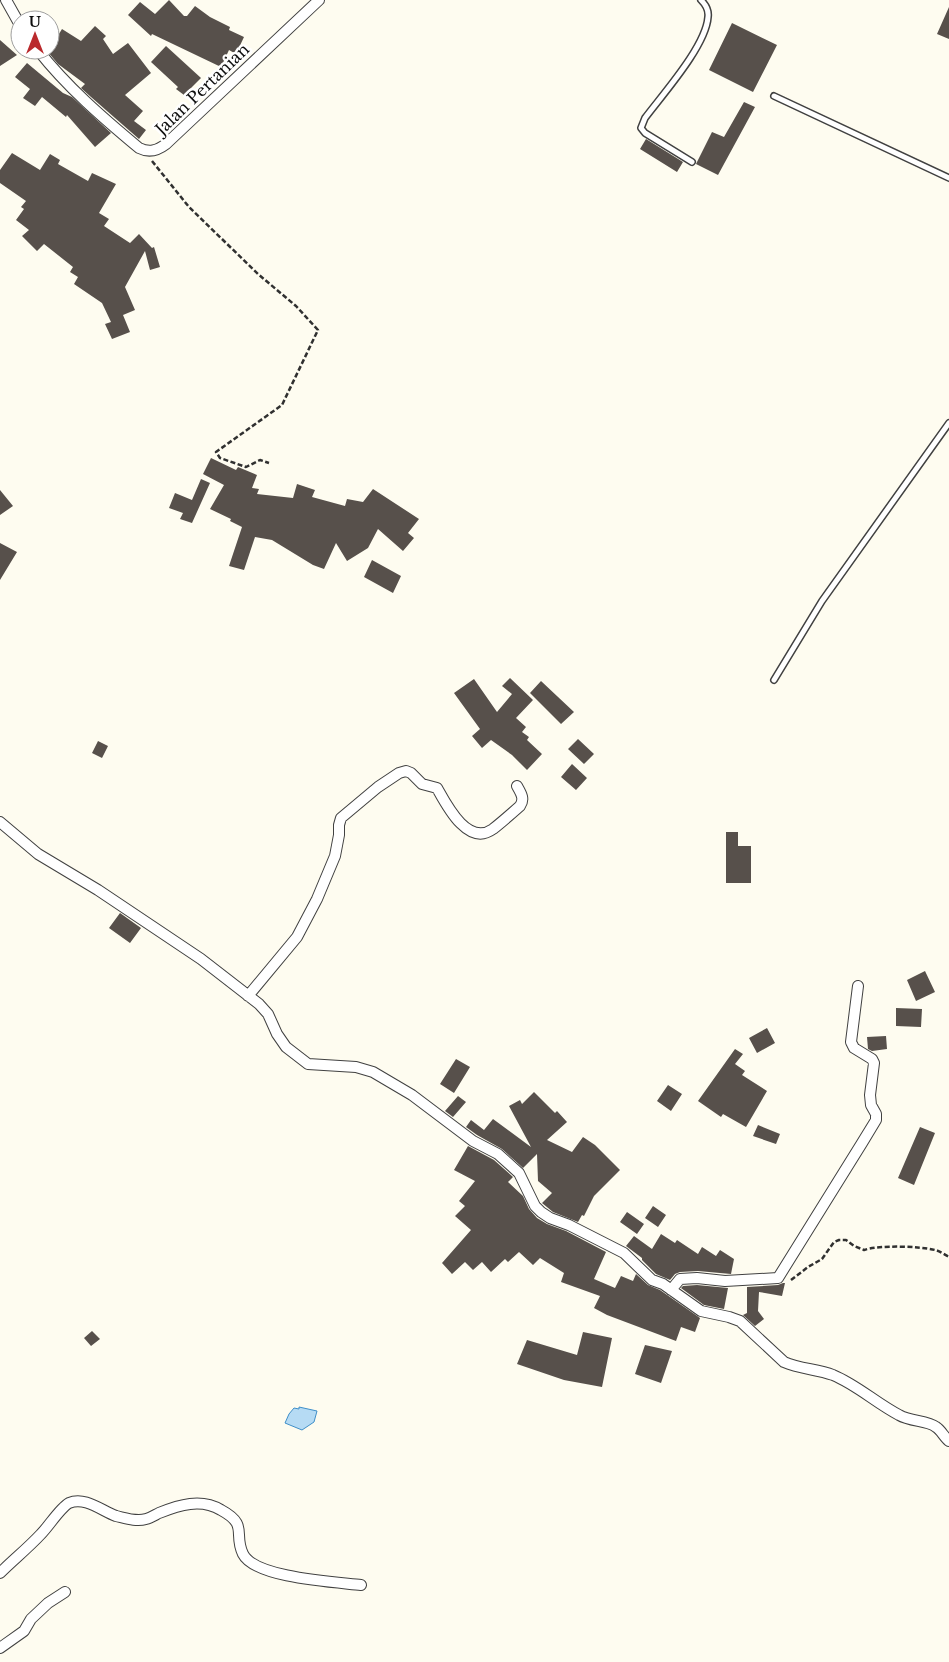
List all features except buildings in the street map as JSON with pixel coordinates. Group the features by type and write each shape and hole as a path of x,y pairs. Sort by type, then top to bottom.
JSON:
{"street":[{"name":"Jalan Pertanian","path":"46,60 82,99 139,148 156,150 166,144 319,0"},
{"path":"248,996 297,937 318,899 335,856 340,835 339,826 341,818 378,787 399,773 406,771 411,773 422,784 437,788 452,813 464,826 474,834 483,834 492,830 523,802 523,797 517,786"},
{"path":"0,822 38,854 98,890 201,958 259,1004 268,1014 277,1034 286,1047 308,1064 356,1067 372,1072 412,1095 473,1141 498,1154 519,1173 535,1206 550,1218 569,1225 624,1253 652,1280 671,1290 701,1311 740,1321 784,1362 793,1366 833,1375 853,1385 898,1415 914,1422 922,1422 936,1427 949,1441"},
{"path":"671,1290 680,1279 749,1281 778,1278 876,1120 870,1095 874,1063 872,1059 854,1048 852,1042 858,986"},
{"path":"0,1573 40,1535 69,1503 85,1502 113,1515 145,1520 177,1506 196,1503 213,1506 235,1520 240,1530 242,1552 250,1563 258,1568 278,1574 361,1585"},
{"path":"0,1648 24,1631 31,1619 48,1603 65,1592"}],"lane":[{"path":"692,162 645,133 641,128 645,118 690,59 703,32 708,12 701,0"},
{"path":"774,96 949,178"},
{"path":"774,680 822,601 949,423"}],"path":[{"path":"144,150 189,207 258,274 296,306 318,330 282,405 216,452 220,458 246,467 260,460 269,463"},
{"path":"780,1275 789,1282 822,1259 834,1242 838,1240 846,1240 864,1250 886,1247 918,1248 935,1250 949,1257"}],"water":[{"path":"299,1407 317,1411 314,1422 302,1430 285,1423 294,1408 299,1409"}]}
